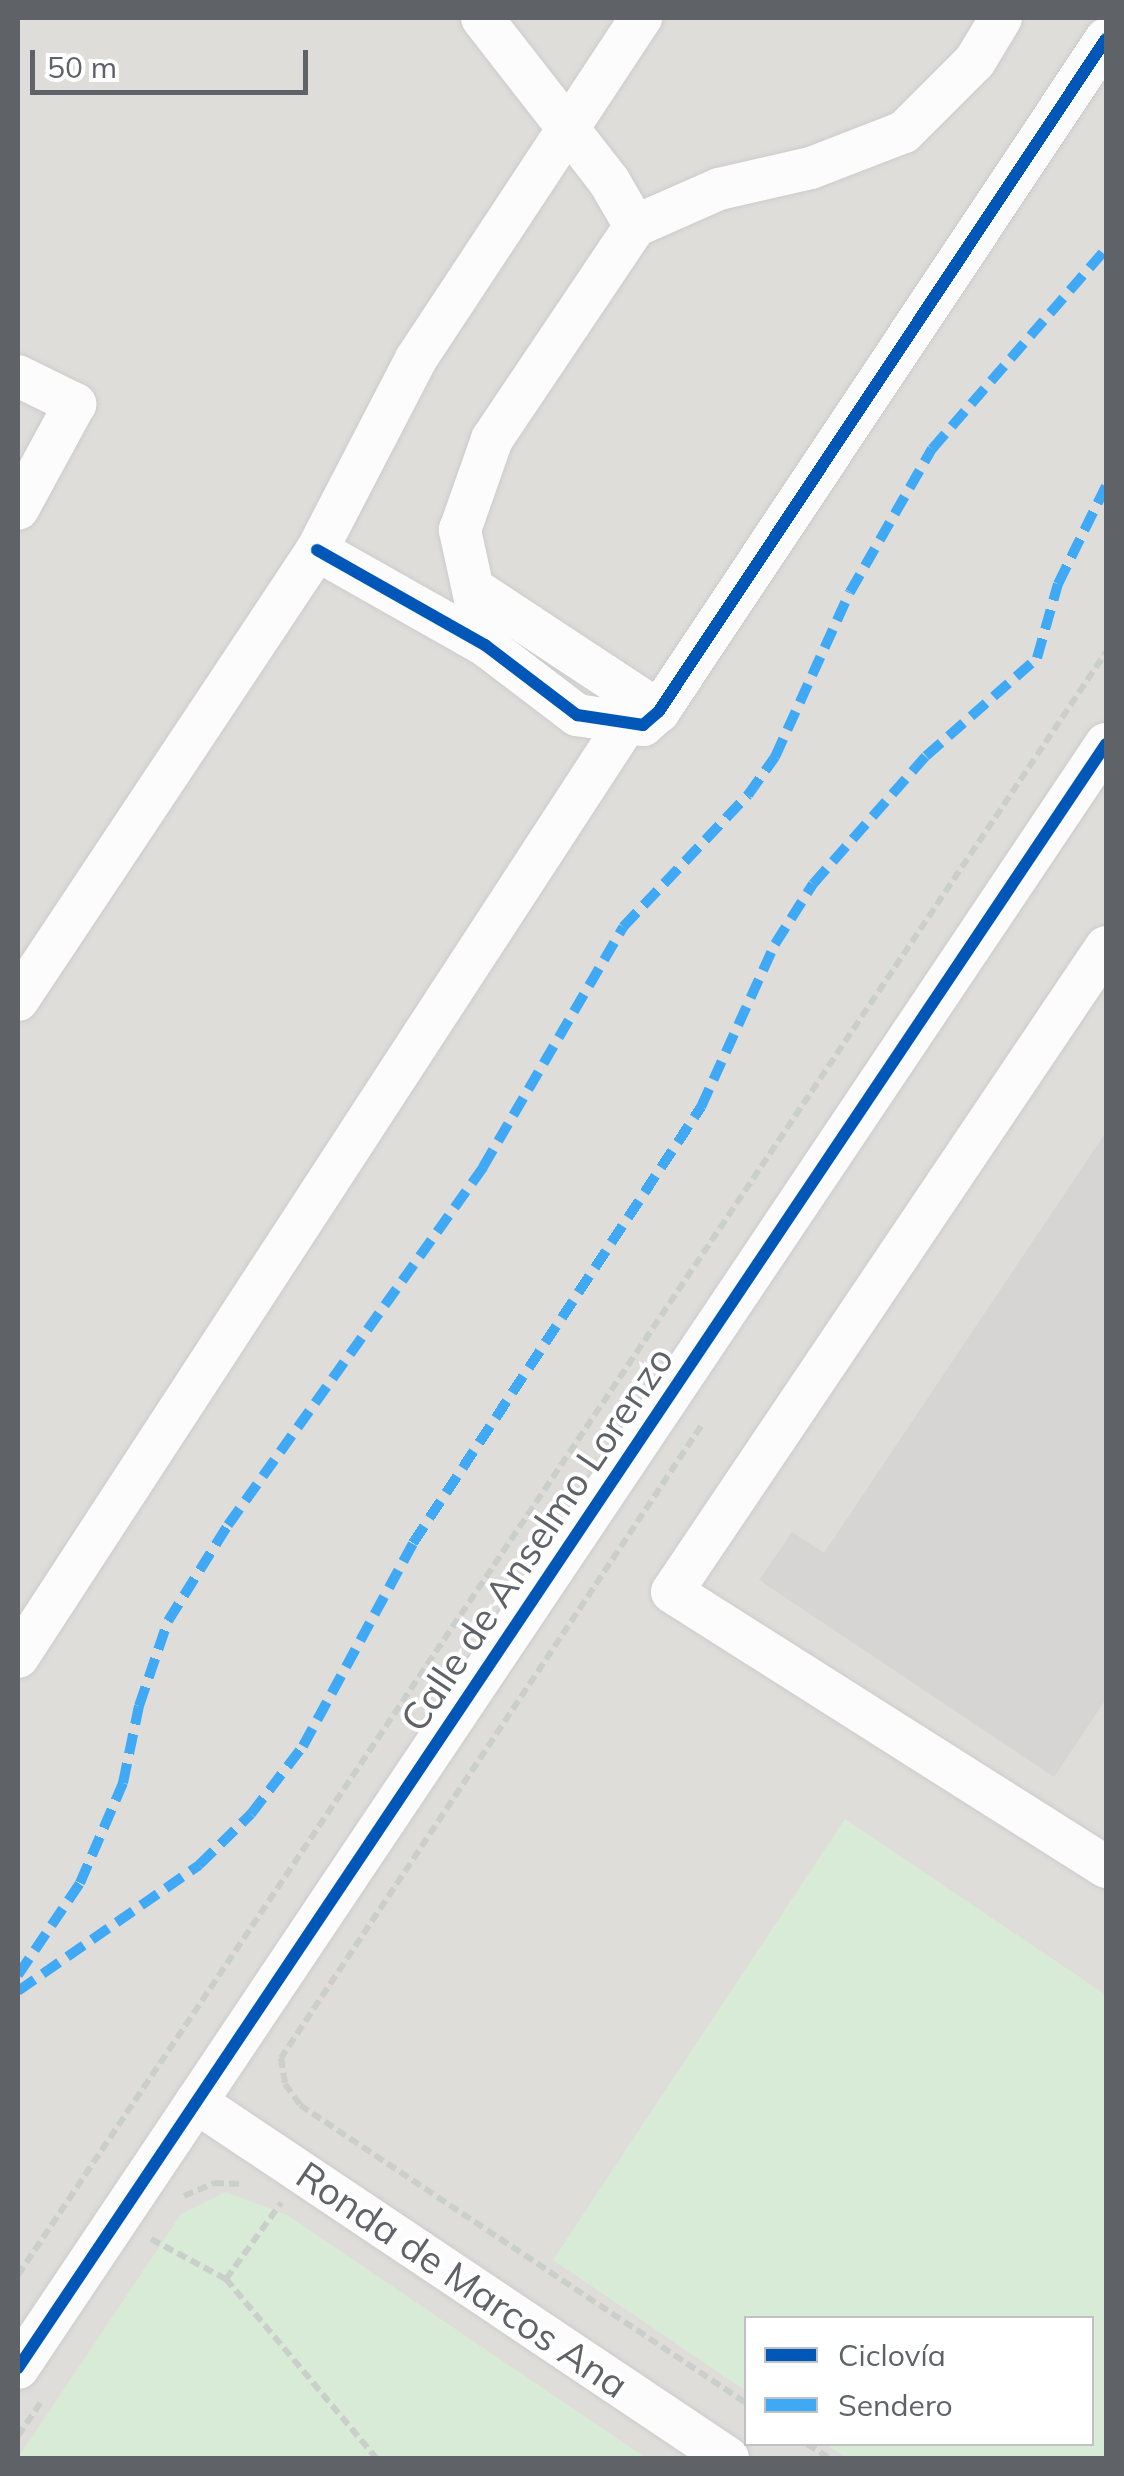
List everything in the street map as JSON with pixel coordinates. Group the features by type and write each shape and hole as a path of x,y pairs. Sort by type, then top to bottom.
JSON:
{"street":[{"path":"482,18 568,129 635,226"},
{"path":"18,1000 318,550 416,358 641,18"},
{"path":"485,646 460,530 492,439 635,226 719,189 811,168 904,132 976,61 1001,18"},
{"path":"18,1658 642,718 1106,40"},
{"path":"18,376 75,404 18,509"},
{"path":"318,550 485,646 577,715 642,718"},
{"path":"474,588 642,718"},
{"name":"Calle de Anselmo Lorenzo","path":"34,2377 196,2102 1106,744"},
{"path":"1106,947 672,1592 1106,1867"},
{"name":"Ronda de Marcos Ana","path":"196,2102 728,2458"}],"path":[{"path":"18,2274 1106,652"},
{"path":"709,1415 280,2058 286,2084 300,2105 744,2402"},
{"path":"177,2204 186,2192 214,2183 254,2188"},
{"path":"268,2194 298,2212"},
{"path":"226,2279 282,2201"},
{"path":"139,2255 158,2228"},
{"path":"150,2238 226,2279 376,2458"},
{"path":"18,2436 34,2377"}],"shaded area":[{"path":"18,18 1106,18 1106,2458 18,2458"}],"green space":[{"path":"845,1819 1106,1995 1106,2458 847,2458 828,2446 1094,2446 1094,2316 744,2316 744,2390 553,2260"},
{"path":"226,2192 287,2215 646,2458 18,2458 181,2214"}],"building":[{"path":"1106,1132 1106,1699 1054,1777 759,1580 792,1532 824,1553"}],"marked path":[{"path":"18,1975 80,1883 123,1783 139,1706 168,1621 228,1525 483,1167 623,927 748,795 775,757 850,592 932,449 1106,249"},
{"path":"18,1991 199,1865 251,1814 303,1746 413,1543 701,1107 775,944 813,884 926,756 1037,658 1058,584 1106,486"}],"cycle path":[{"path":"317,550 485,645 577,715 643,725 659,711 1106,39"},
{"path":"18,2368 1106,744"}]}
